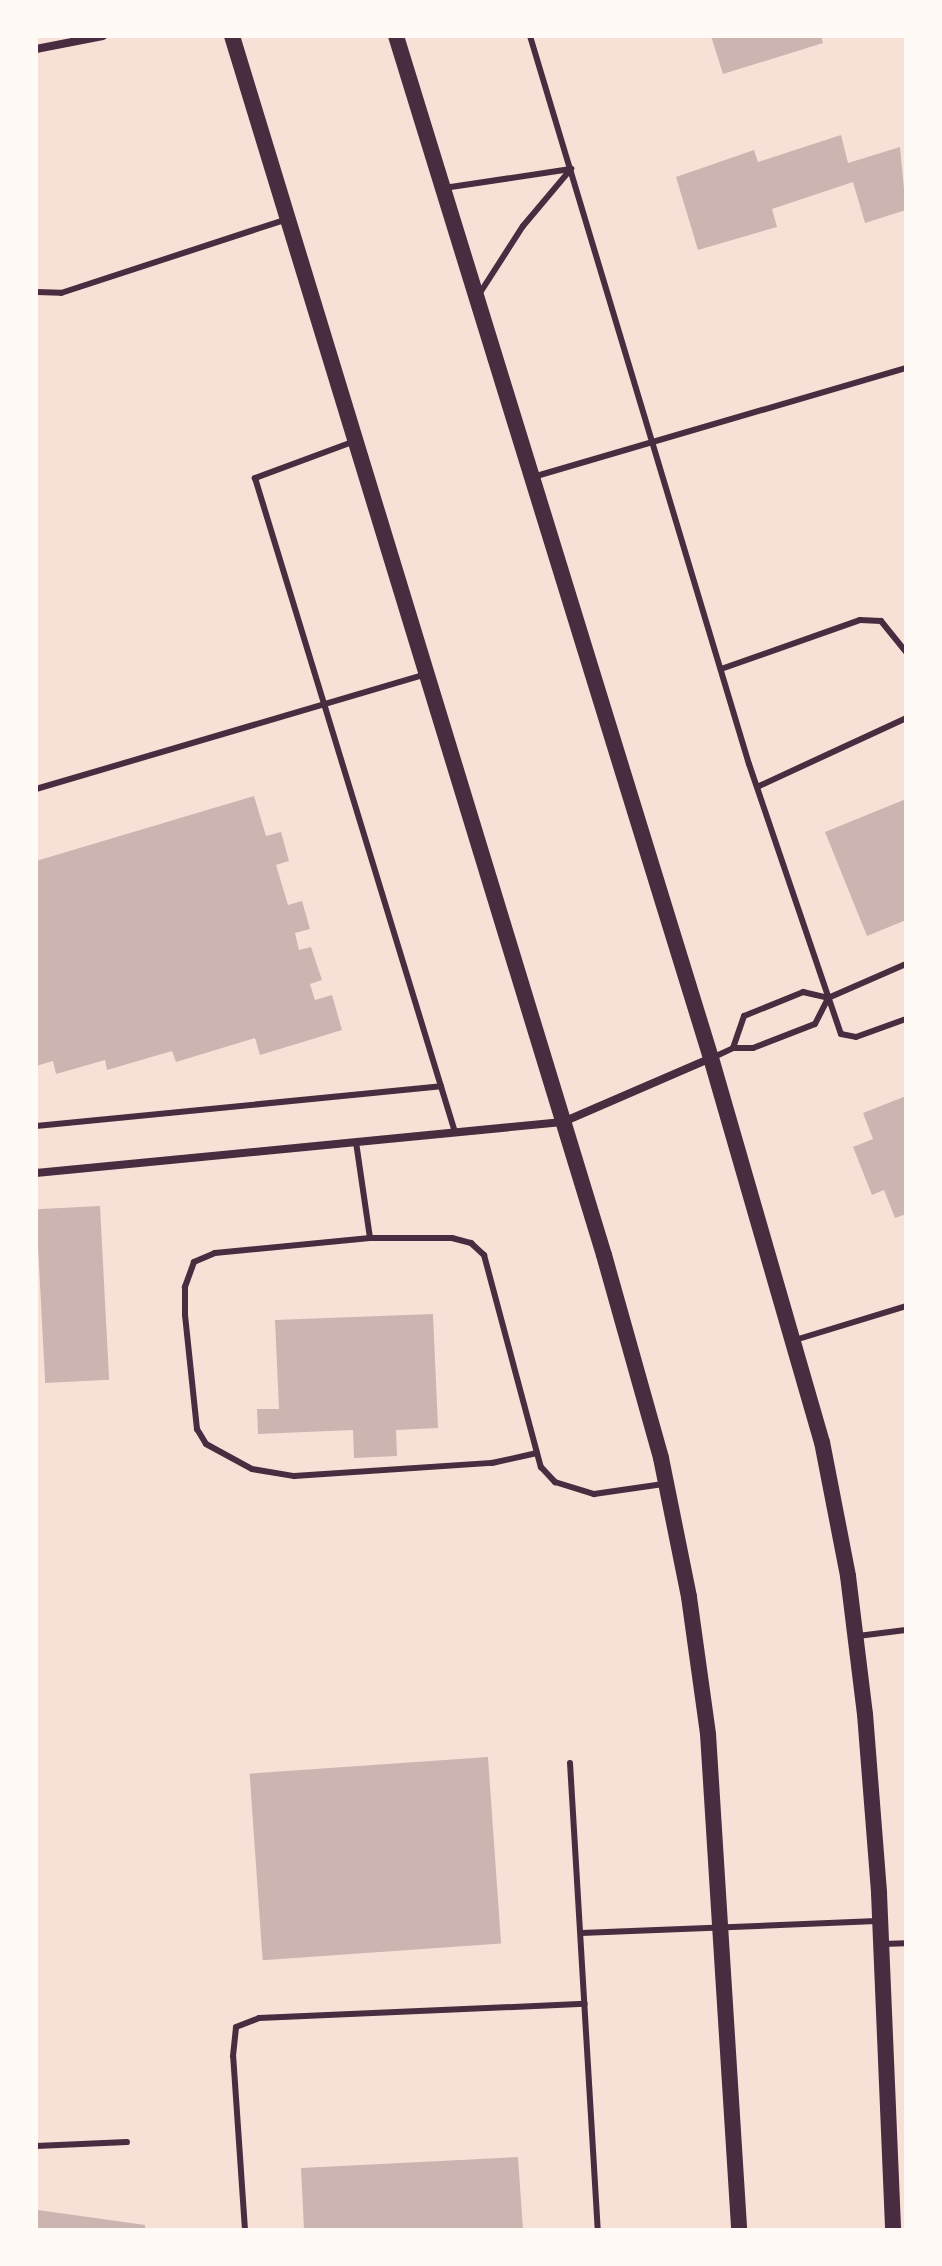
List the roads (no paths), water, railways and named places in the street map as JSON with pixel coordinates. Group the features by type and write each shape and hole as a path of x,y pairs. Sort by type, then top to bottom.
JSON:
{"main road":[{"path":"232,36 563,1122 666,1483 700,1663 739,2230"},
{"path":"396,36 711,1058 795,1340 836,1510 856,1636 880,1921 893,2230"}],"street":[{"path":"36,49 103,36"},
{"path":"36,1173 563,1122 711,1058"}],"lane":[{"path":"530,36 757,787 841,1034 847,1037 906,1019"},
{"path":"442,188 571,169"},
{"path":"476,299 523,226 571,169"},
{"path":"36,292 61,293 287,219"},
{"path":"531,477 906,368"},
{"path":"355,441 255,478 455,1132"},
{"path":"721,669 860,620 881,621 906,652"},
{"path":"36,789 324,701 427,674"},
{"path":"757,787 906,718"},
{"path":"733,1048 744,1016 803,992 828,998 906,964"},
{"path":"711,1058 733,1048 753,1048 815,1024 828,998"},
{"path":"36,1126 441,1086"},
{"path":"356,1142 370,1238"},
{"path":"537,1453 492,1463 294,1476 252,1469 206,1444 197,1429 185,1315 185,1287 194,1262 215,1253 370,1238 452,1238 471,1243 484,1255 537,1453 548,1475 575,1491 594,1494 666,1483"},
{"path":"795,1340 906,1306"},
{"path":"856,1636 906,1630"},
{"path":"570,1763 598,2230"},
{"path":"581,1933 880,1921"},
{"path":"881,1944 906,1943"},
{"path":"245,2230 233,2056 236,2027 259,2018 585,2004"},
{"path":"36,2146 127,2142"}]}
